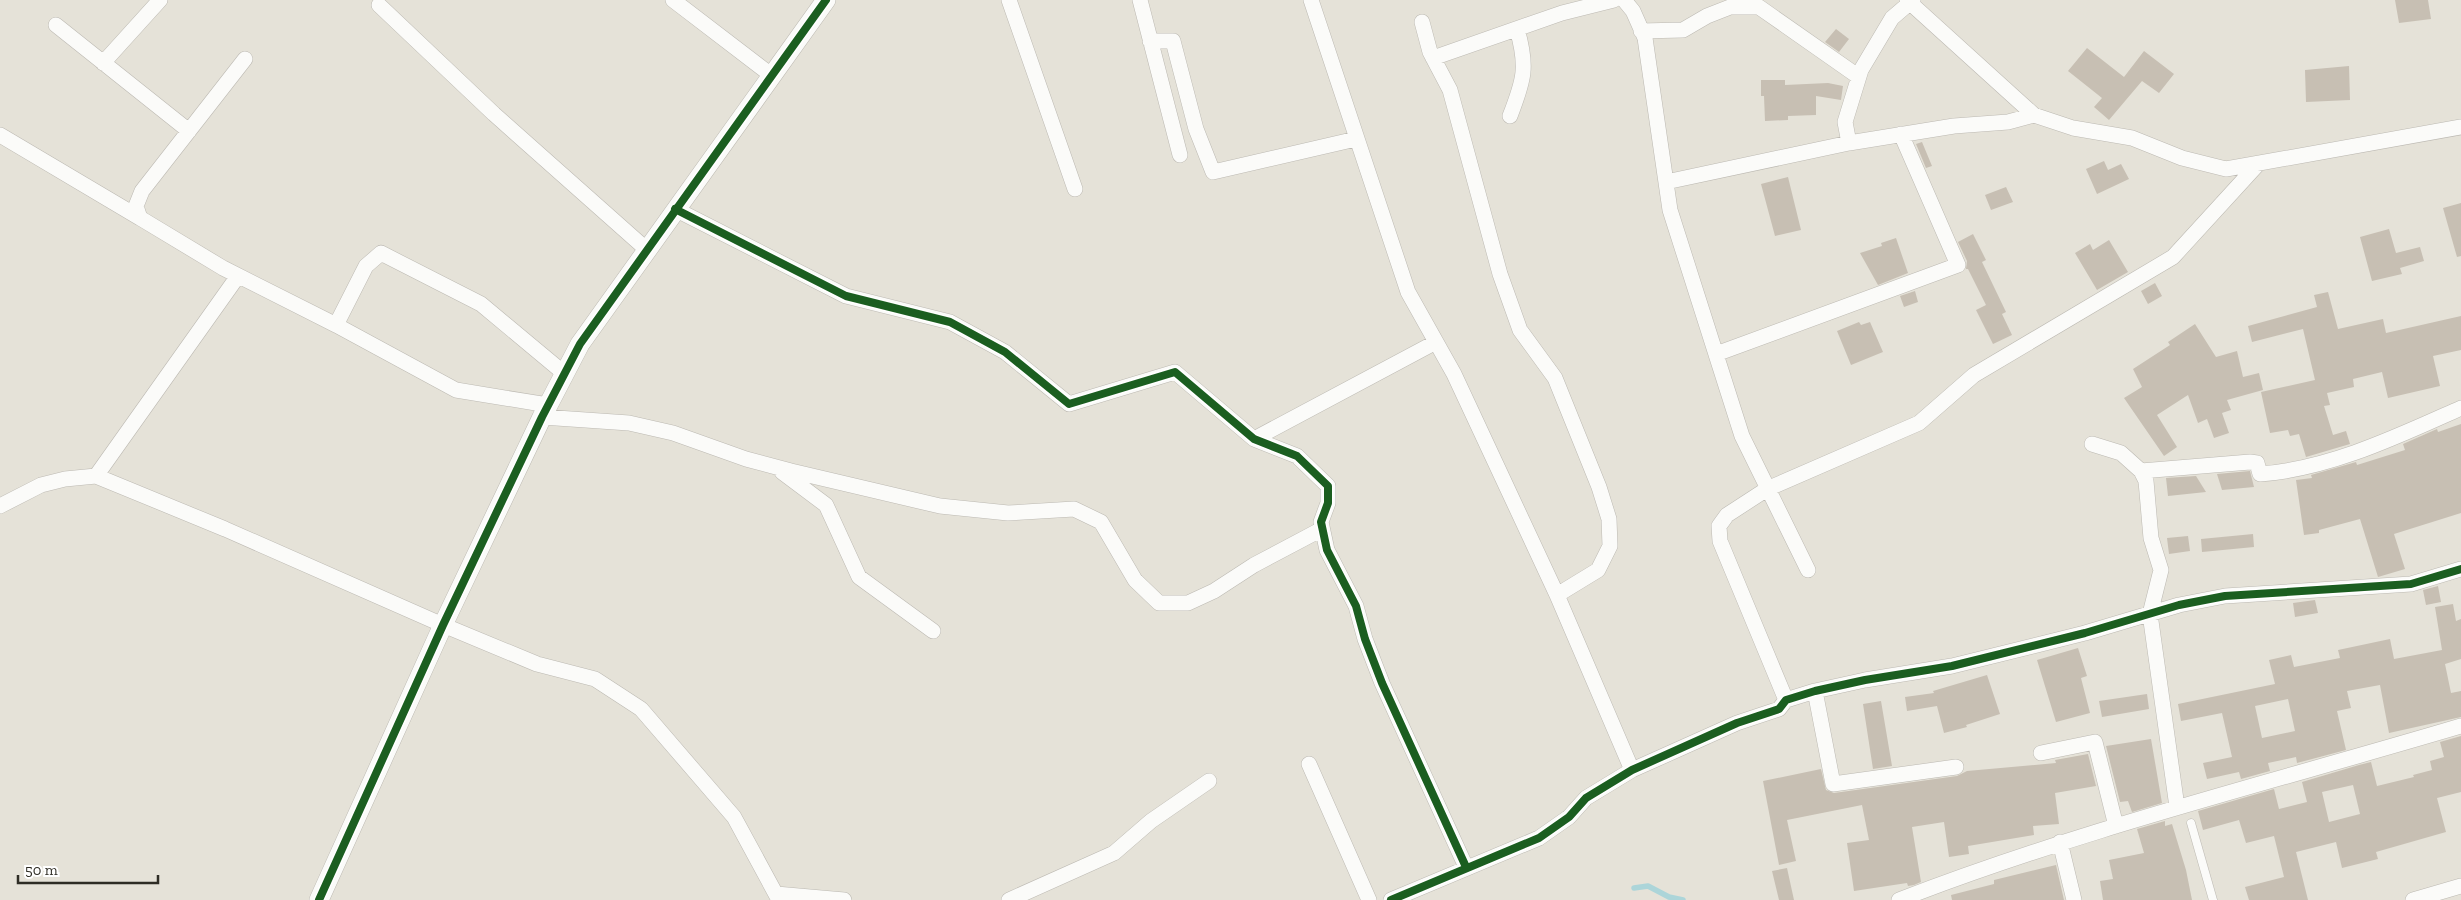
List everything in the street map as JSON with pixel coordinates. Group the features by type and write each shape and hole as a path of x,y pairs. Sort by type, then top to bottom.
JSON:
{"street":[{"path":"103,63 160,0"},
{"path":"673,0 771,76"},
{"path":"319,900 443,625 545,411 580,344 826,0"},
{"path":"1009,0 1075,189"},
{"path":"1140,0 1180,155"},
{"path":"1311,0 1408,292 1454,374 1557,595 1632,770"},
{"path":"1433,58 1562,14 1614,0"},
{"path":"1624,0 1633,11 1645,38 1670,210 1742,436 1808,570"},
{"path":"1849,143 1845,122 1859,77 1892,18 1910,1 2034,115 2073,128 2132,138 2182,158 2226,169 2461,127"},
{"path":"379,5 494,114 646,250"},
{"path":"1642,30 1682,30 1707,16 1730,7 1759,7 1859,77"},
{"path":"1422,22 1433,58 1450,90 1500,274 1520,330 1556,378 1599,487 1609,519 1610,546 1598,570 1557,595"},
{"path":"56,25 189,131"},
{"path":"1510,116 1524,81 1524,52 1517,29"},
{"path":"1150,41 1173,41 1196,128 1212,172 1356,139"},
{"path":"140,218 136,206 142,191 245,59"},
{"path":"1666,182 1849,143 1954,126 2008,122 2034,115"},
{"path":"1716,354 1958,265 1901,134"},
{"path":"0,135 238,276 336,324 456,390 545,411 629,423 673,433 746,459 775,467 940,506 1008,513 1074,509 1101,522 1134,580 1159,603 1188,603 1214,591 1254,565 1322,529"},
{"path":"1786,700 1720,541 1719,526 1727,515 1767,489 1919,423 1974,375 2173,257 2259,163"},
{"path":"675,209 846,296 950,322 1006,352 1069,404 1175,372 1254,439 1297,456 1328,486 1328,504 1321,522 1327,550 1356,606 1365,639 1382,683 1466,867"},
{"path":"336,324 366,266 381,253 481,304 565,374"},
{"path":"96,476 238,276"},
{"path":"1254,439 1436,342"},
{"path":"2140,471 2257,462 2260,474 2286,472 2368,447 2461,408"},
{"path":"2092,444 2121,453 2140,471 2146,481 2151,538 2161,570 2150,614 2177,807"},
{"path":"775,467 826,505 859,577 933,631"},
{"path":"0,506 41,485 65,479 96,476 225,529 443,625 537,664 595,679 641,709 734,817 778,897 844,900"},
{"path":"1391,900 1539,838 1570,817 1586,798 1632,770 1738,723 1779,709 1786,700 1865,680 1952,666 2085,634 2179,605 2225,596 2411,584 2461,569"},
{"path":"1815,692 1833,784 1956,767"},
{"path":"1899,900 2060,842 2461,726"},
{"path":"2040,754 2095,742 2116,826"},
{"path":"1308,764 1369,900"},
{"path":"1009,900 1114,853 1151,821 1209,781"},
{"path":"2060,842 2074,900"},
{"path":"2413,900 2461,886"}],"lane":[{"path":"2192,823 2213,900"}],"building":[{"path":"2395,0 2428,0 2431,19 2399,23"},
{"path":"1836,29 1849,39 1839,52 1825,42"},
{"path":"2087,48 2124,77 2144,51 2174,74 2159,93 2142,81 2109,120 2094,107 2102,98 2068,71"},
{"path":"2349,66 2350,100 2306,102 2305,70"},
{"path":"1761,80 1785,80 1785,85 1828,83 1843,86 1841,100 1816,96 1816,115 1788,116 1788,120 1765,121 1764,96 1761,96"},
{"path":"1922,142 1932,166 1926,168 1916,144"},
{"path":"2104,161 2108,170 2121,164 2129,179 2097,194 2086,169"},
{"path":"1788,177 1801,230 1775,236 1761,184"},
{"path":"2006,187 2013,202 1991,210 1985,195"},
{"path":"2461,203 2461,256 2457,257 2443,208"},
{"path":"2389,229 2396,253 2420,247 2424,261 2400,268 2402,274 2372,281 2360,237"},
{"path":"1973,234 1986,260 1982,262 2006,312 2002,314 2012,335 1993,344 1976,310 1986,305 1968,269 1966,269 1967,261 1958,242"},
{"path":"1896,238 1908,273 1878,285 1860,253 1882,246 1881,243"},
{"path":"2109,240 2128,272 2097,290 2075,253 2090,244 2093,250"},
{"path":"2155,283 2162,296 2148,304 2141,291"},
{"path":"1915,291 1918,302 1904,307 1900,296"},
{"path":"2328,292 2338,329 2383,319 2386,333 2461,316 2461,350 2433,356 2440,386 2388,398 2382,372 2353,379 2354,387 2327,393 2330,405 2324,406 2333,435 2346,431 2350,444 2306,457 2299,434 2290,436 2288,430 2270,433 2261,392 2315,380 2303,329 2252,342 2248,326 2317,307 2314,295"},
{"path":"1859,322 1861,325 1870,322 1883,352 1851,365 1837,331"},
{"path":"2195,324 2216,357 2237,351 2243,377 2259,373 2263,390 2227,400 2231,410 2222,413 2229,433 2214,438 2207,419 2198,423 2188,395 2157,415 2177,447 2164,456 2124,398 2142,387 2133,369 2170,345 2168,342"},
{"path":"2461,424 2461,513 2394,534 2405,569 2378,577 2360,519 2319,530 2319,533 2304,535 2296,480 2312,478 2311,475 2356,462 2357,465 2405,450 2403,444 2437,429 2438,432"},
{"path":"2250,471 2254,487 2222,490 2217,474"},
{"path":"2196,476 2206,492 2168,496 2166,478"},
{"path":"2253,534 2254,547 2202,552 2201,539"},
{"path":"2188,536 2190,551 2169,554 2167,538"},
{"path":"2438,586 2441,602 2426,605 2423,590"},
{"path":"2315,600 2318,613 2295,617 2293,603"},
{"path":"2453,604 2456,621 2461,619 2461,659 2445,664 2451,693 2461,691 2461,717 2389,733 2380,685 2347,691 2351,708 2337,711 2346,750 2297,763 2296,757 2268,763 2270,771 2241,779 2239,772 2207,779 2203,763 2232,757 2222,713 2181,721 2178,704 2275,684 2269,660 2291,655 2294,667 2340,658 2338,650 2390,639 2394,659 2442,650 2435,607","holes":["2288,699 2295,731 2262,738 2255,706"]},
{"path":"2078,648 2087,676 2081,678 2090,713 2056,722 2037,660"},
{"path":"1987,675 2000,714 1966,725 1967,727 1944,733 1937,706 1907,711 1905,697 1934,693 1933,691"},
{"path":"2147,694 2149,709 2102,717 2099,701"},
{"path":"1881,701 1892,766 1873,769 1863,704"},
{"path":"2461,736 2461,792 2437,798 2446,832 2376,852 2378,859 2342,868 2336,842 2296,852 2308,900 2249,900 2245,887 2284,877 2274,836 2246,843 2239,820 2203,830 2198,811 2274,789 2279,809 2307,802 2302,782 2359,765 2371,762 2377,786 2414,777 2413,775 2432,770 2430,761 2444,757 2440,742","holes":["2353,785 2360,814 2329,822 2322,792"]},
{"path":"2151,739 2162,803 2132,812 2128,801 2120,802 2106,746"},
{"path":"2088,754 2096,786 2055,793 2059,824 2033,826 2034,835 1968,846 1969,854 1949,857 1944,822 1912,827 1921,882 1914,885 1908,886 1907,883 1854,891 1847,843 1869,840 1862,805 1787,820 1796,861 1779,865 1763,781 1821,769 1826,790 1834,793 1957,776 1967,771 2056,763 2055,760"},
{"path":"2165,821 2165,826 2172,824 2186,870 2192,900 2103,900 2100,881 2113,879 2109,860 2144,853 2137,829"},
{"path":"2056,865 2064,900 1952,900 1951,895 1994,884 1994,880"},
{"path":"1787,868 1794,900 1779,900 1772,871"}],"waterway":[{"path":"1634,888 1648,886 1669,897 1683,900"}],"cycle path":[{"path":"319,900 443,625 542,417 580,344 826,0"},
{"path":"675,209 846,296 950,322 1005,352 1069,404 1175,372 1254,439 1297,456 1328,486 1328,503 1321,522 1327,550 1356,606 1365,639 1382,683 1466,867"},
{"path":"1391,900 1539,838 1569,817 1586,798 1632,770 1737,723 1779,709 1786,700 1815,691 1865,680 1952,666 2085,633 2179,605 2225,596 2411,584 2461,569"}]}
